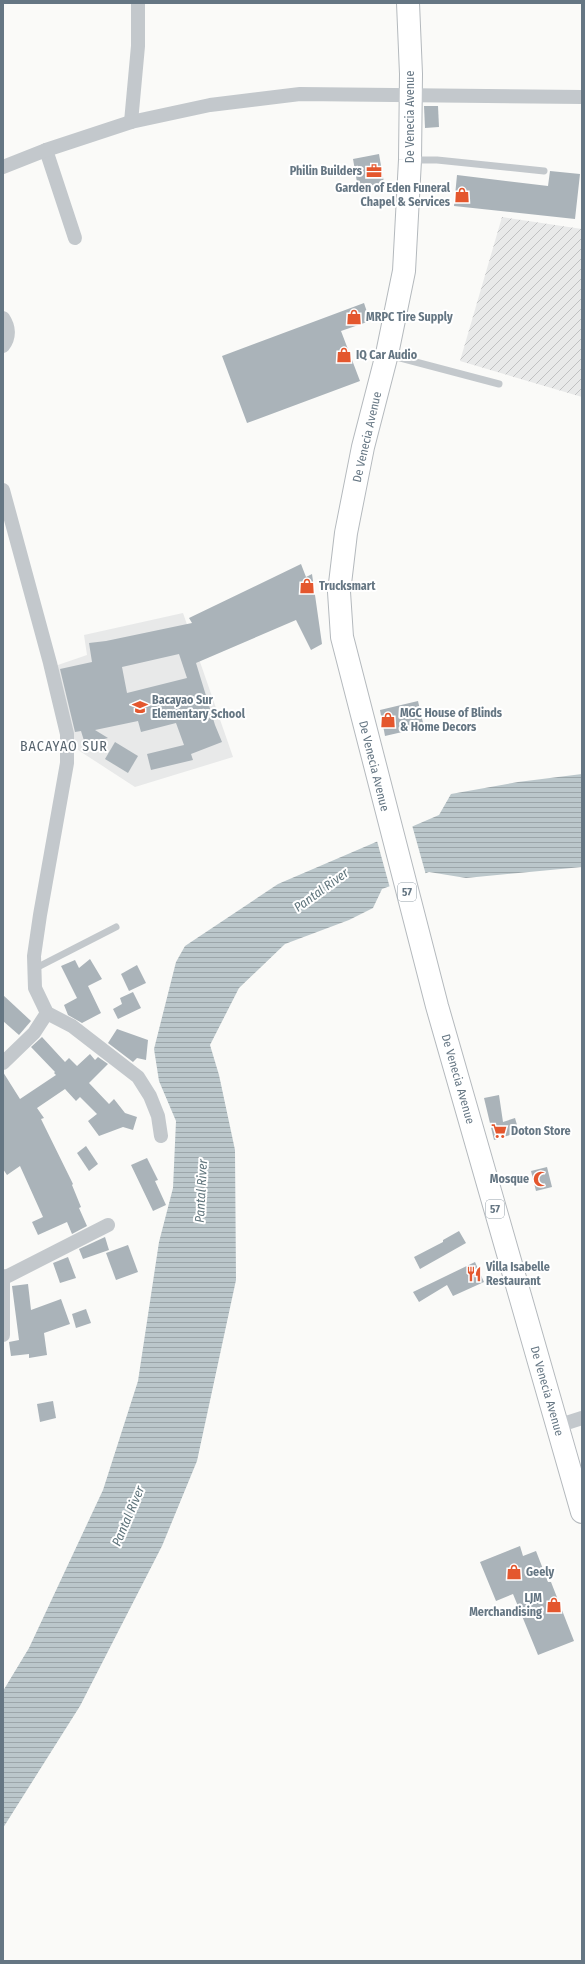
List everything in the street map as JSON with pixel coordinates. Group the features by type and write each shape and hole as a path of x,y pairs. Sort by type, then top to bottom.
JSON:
{"highway":[{"name":"De Venecia Avenue","path":"408,3 410,160 404,271 387,354 363,447 346,533 339,592 342,637 377,778 437,1006 582,1512"}],"street":[{"path":"131,122 138,46 138,3"},
{"path":"3,167 46,150 131,122 210,105 300,94 582,97"},
{"path":"46,150 76,238"},
{"path":"3,318 7,324 8,336 3,346"},
{"path":"3,490 50,663 67,734 67,763 40,914 33,970 35,988 47,1013 72,1026 138,1077 150,1096 158,1116 161,1136"},
{"path":"3,1063 34,1033 47,1013"},
{"path":"3,1335 4,1277 108,1225"},
{"path":"557,1426 582,1418"}],"lane":[{"path":"410,160 437,160 544,171"},
{"path":"387,354 499,384"},
{"path":"33,970 116,928"}],"shaded area":[{"path":"502,217 582,229 582,397 460,361"},
{"name":"Bacayao Sur Elementary School","path":"183,613 233,757 135,787 75,748 55,666 87,655 84,635"}],"water":[{"name":"Pantal River","path":"582,774 582,867 466,878 429,872 382,889 373,908 349,920 285,944 239,988 210,1045 219,1075 235,1150 236,1280 197,1461 162,1546 80,1706 3,1828 3,1691 29,1648 103,1490 138,1381 159,1242 173,1188 176,1121 159,1081 154,1049 176,962 185,946 278,884 439,815 451,794 518,782"}],"pier":[{"path":"412,825 426,875 390,888 377,841"}],"building":[{"path":"424,106 438,106 439,127 425,128"},
{"path":"379,154 384,183 358,188 353,159"},
{"path":"550,171 580,174 575,219 454,206 457,175 548,186"},
{"path":"364,303 370,321 341,331 360,381 247,423 222,356"},
{"path":"301,564 306,577 312,574 322,644 311,650 296,620 196,663 215,725 222,742 191,754 193,760 151,770 147,754 184,745 176,723 141,732 138,721 95,730 108,738 85,744 81,731 75,732 60,669 92,662 89,643 106,641 192,623 189,618","holes":["179,654 187,678 127,693 122,667"]},
{"path":"418,701 424,727 385,736 380,710"},
{"path":"115,742 138,756 128,773 105,759"},
{"path":"90,959 102,979 88,986 101,1013 82,1023 68,1015 64,1005 77,998 61,966 75,960 79,968"},
{"path":"137,965 146,983 129,991 121,974"},
{"path":"133,992 141,1008 118,1019 113,1009 122,1004 120,998"},
{"path":"3,995 31,1021 19,1035 3,1021"},
{"path":"117,1029 148,1040 146,1060 137,1058 133,1062 108,1043"},
{"path":"42,1037 65,1062 69,1058 77,1066 90,1054 95,1060 98,1057 108,1064 89,1083 109,1104 114,1099 125,1113 137,1117 133,1130 123,1127 99,1136 88,1121 97,1114 80,1097 76,1101 65,1089 37,1108 44,1118 41,1119 73,1184 72,1185 81,1207 79,1208 87,1226 72,1234 67,1222 38,1235 32,1222 43,1217 20,1166 7,1175 3,1169 3,1072 20,1099 56,1075 54,1073 55,1072 31,1047"},
{"path":"499,1095 503,1122 515,1118 519,1132 494,1140 484,1098"},
{"path":"86,1146 98,1164 89,1171 77,1153"},
{"path":"147,1158 158,1180 155,1181 166,1205 153,1211 131,1165"},
{"name":"Mosque","path":"547,1167 552,1187 536,1191 531,1171"},
{"path":"459,1231 466,1243 420,1269 414,1257 443,1242 443,1240"},
{"path":"105,1237 109,1250 83,1259 79,1249"},
{"path":"128,1245 138,1272 116,1280 106,1253"},
{"path":"68,1257 76,1278 60,1283 53,1263"},
{"path":"475,1262 484,1282 453,1296 447,1285 419,1302 413,1292"},
{"path":"28,1284 31,1310 61,1299 70,1324 44,1333 47,1355 29,1358 29,1354 11,1356 9,1342 19,1340 12,1286"},
{"path":"86,1309 91,1323 76,1328 72,1314"},
{"path":"53,1401 56,1418 40,1422 37,1404"},
{"path":"520,1546 523,1556 536,1551 548,1582 551,1582 574,1641 538,1655 513,1594 496,1601 480,1562"}],"place":[{"name":"Philin Builders","path":"374,171"},
{"name":"Garden of Eden Funeral Chapel & Services","path":"462,195"},
{"name":"MRPC Tire Supply","path":"354,317"},
{"name":"IQ Car Audio","path":"344,355"},
{"name":"Trucksmart","path":"307,586"},
{"name":"Bacayao Sur Elementary School","path":"140,707"},
{"name":"MGC House of Blinds & Home Decors","path":"388,720"},
{"name":"Doton Store","path":"499,1131"},
{"name":"Mosque","path":"541,1179"},
{"name":"Villa Isabelle Restaurant","path":"474,1274"},
{"name":"Geely","path":"514,1572"},
{"name":"LJM Merchandising","path":"554,1605"}],"district":[{"name":"BACAYAO SUR","path":"64,746"}]}
